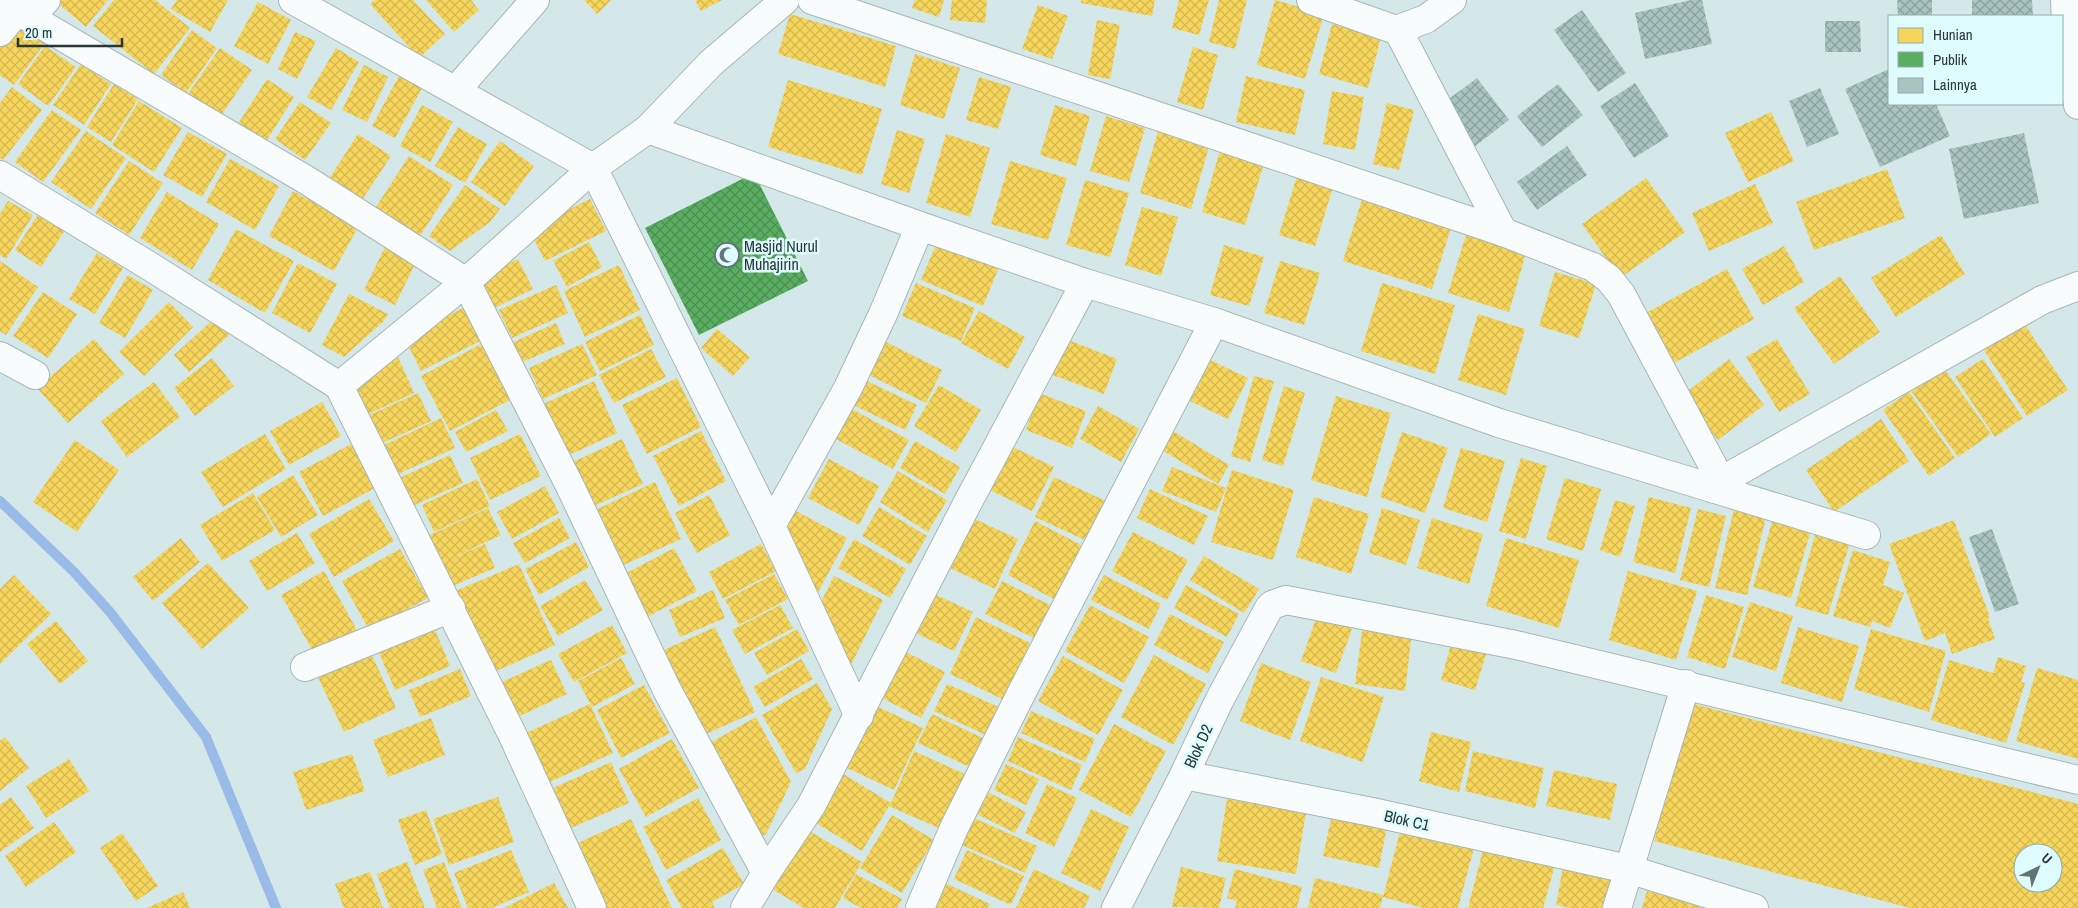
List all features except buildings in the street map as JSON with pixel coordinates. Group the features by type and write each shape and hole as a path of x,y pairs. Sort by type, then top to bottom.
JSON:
{"street":[{"path":"293,0 593,168 771,526 859,716"},
{"path":"456,90 535,0"},
{"path":"339,386 466,282 593,168 648,129 711,63 785,0"},
{"path":"812,0 1503,232 1593,267 1608,279 1621,294 1718,485"},
{"path":"1311,0 1396,30 1404,40 1503,232"},
{"path":"1396,30 1426,19 1452,0"},
{"path":"2065,0 2066,26 2078,105"},
{"path":"0,32 23,7 308,181 466,282 569,484 667,690 766,874"},
{"path":"648,129 1084,283 1214,322 1499,423 1718,485 1866,534"},
{"path":"0,175 160,272 339,386 451,608 512,734 592,908"},
{"path":"771,526 848,388 883,314 920,226"},
{"path":"745,908 811,806 1084,283"},
{"path":"1718,485 2042,300 2078,286"},
{"path":"920,908 954,828 1023,690 1214,322"},
{"path":"0,356 35,375"},
{"name":"Blok D2","path":"1116,908 1184,775 1219,701 1272,604 1293,600 1516,645 1686,684"},
{"path":"305,667 451,608"},
{"path":"1617,908 1686,684 2078,780"},
{"name":"Blok C1","path":"1184,775 1372,812 1628,869 1754,908"}],"waterway":[{"path":"0,501 74,572 110,612 206,737 276,908"}],"place":[{"name":"Masjid Nurul Muhajirin","path":"727,255"}]}
